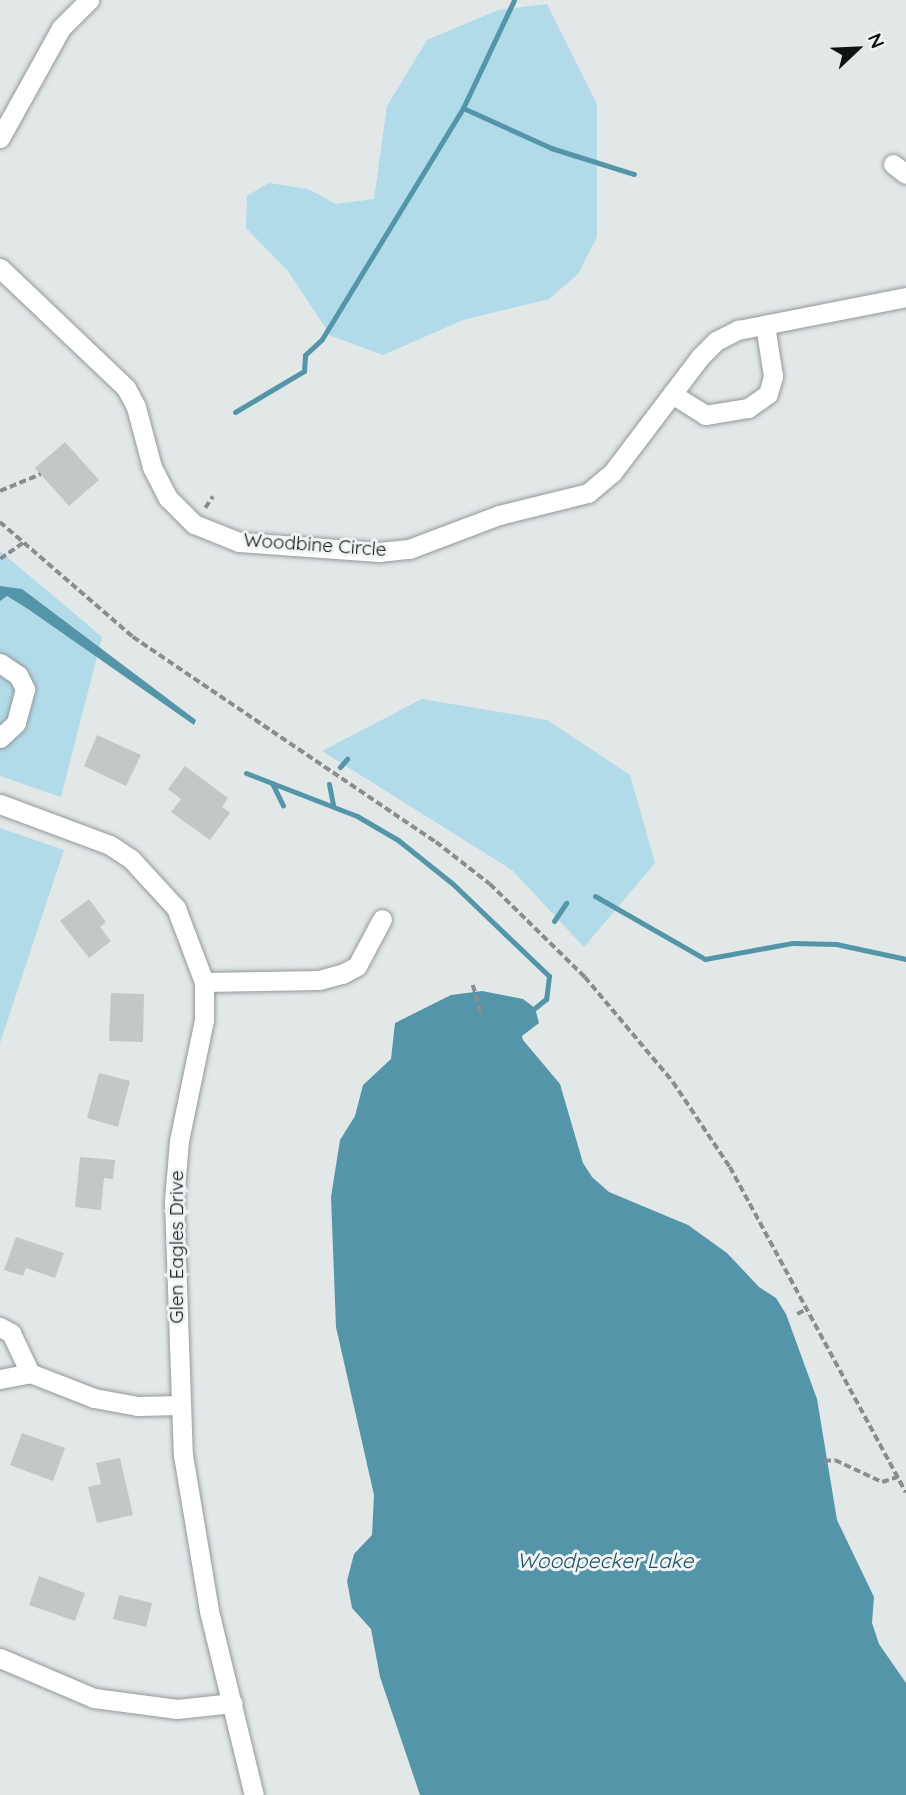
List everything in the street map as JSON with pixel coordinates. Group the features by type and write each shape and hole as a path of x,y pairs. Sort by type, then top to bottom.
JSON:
{"street":[{"path":"0,138 61,28 89,0"},
{"name":"Woodbine Circle","path":"0,268 126,388 136,407 152,467 168,498 194,524 239,542 379,552 409,549 499,515 588,493 612,473 716,341 765,324 906,297"},
{"path":"672,394 705,415 747,408 768,394 773,376 765,324"},
{"path":"0,663 18,675 25,689 16,723 0,738"},
{"name":"Glen Eagles Drive","path":"0,804 110,845 131,859 176,908 204,982 204,1020 179,1141 174,1201 180,1405 189,1504 254,1795"},
{"path":"204,982 319,980 342,974 357,966 382,919"},
{"path":"0,1327 11,1333 30,1373"},
{"path":"0,1379 30,1373 94,1398 138,1406 180,1405"},
{"path":"0,1658 94,1698 177,1709 233,1703"}],"path":[{"path":"0,491 41,474"},
{"path":"0,522 153,652 436,842 539,931 593,986 673,1082 730,1167 906,1492"},
{"path":"0,559 23,543"},
{"path":"473,985 482,1017"},
{"path":"797,1314 807,1309"},
{"path":"824,1461 835,1460 883,1482 897,1477"}],"shaded area":[{"path":"547,4 597,104 597,237 578,274 549,299 463,320 383,355 331,336 288,271 246,228 247,196 269,183 308,189 336,204 374,199 387,106 427,40 498,10"},
{"path":"0,551 102,637 61,797 0,776"},
{"path":"422,699 547,720 630,775 655,863 584,947 512,870 322,751"},
{"path":"0,828 64,850 0,1043"}],"water":[{"path":"0,586 22,589 196,720 194,725 28,609 7,596 0,601"},
{"name":"Woodpecker Lake","path":"482,991 523,999 535,1008 539,1023 522,1036 523,1040 560,1084 583,1163 592,1177 609,1192 688,1225 727,1253 759,1287 776,1298 786,1314 817,1399 837,1520 874,1597 872,1623 879,1644 906,1683 906,1795 420,1795 380,1677 371,1629 352,1608 347,1581 354,1554 372,1535 374,1495 336,1327 331,1197 340,1140 355,1116 363,1085 391,1059 395,1023 451,995"}],"building":[{"path":"65,442 99,480 69,506 35,468"},
{"path":"97,735 141,755 126,786 84,766"},
{"path":"185,766 228,798 222,807 230,813 210,840 171,812 181,799 168,789"},
{"path":"89,899 106,922 100,927 111,941 89,958 60,921"},
{"path":"111,993 144,994 143,1042 109,1041"},
{"path":"99,1073 130,1081 118,1127 87,1118"},
{"path":"80,1157 115,1160 113,1179 104,1178 101,1210 75,1207"},
{"path":"16,1237 64,1253 55,1278 26,1268 23,1276 4,1270"},
{"path":"22,1433 65,1448 53,1481 10,1465"},
{"path":"120,1458 133,1515 97,1523 88,1487 101,1484 96,1463"},
{"path":"39,1576 85,1593 75,1621 29,1605"},
{"path":"119,1595 152,1603 146,1627 113,1619"}],"waterway":[{"path":"235,412 304,371 305,355 322,339 463,108 514,0"},
{"path":"463,108 551,148 634,174"},
{"path":"340,767 347,759"},
{"path":"246,773 357,816 398,840 453,884 549,976 546,999 535,1008"},
{"path":"272,783 283,806"},
{"path":"329,784 333,805"},
{"path":"595,896 705,959 792,943 836,944 906,959"},
{"path":"554,921 566,903"}]}
